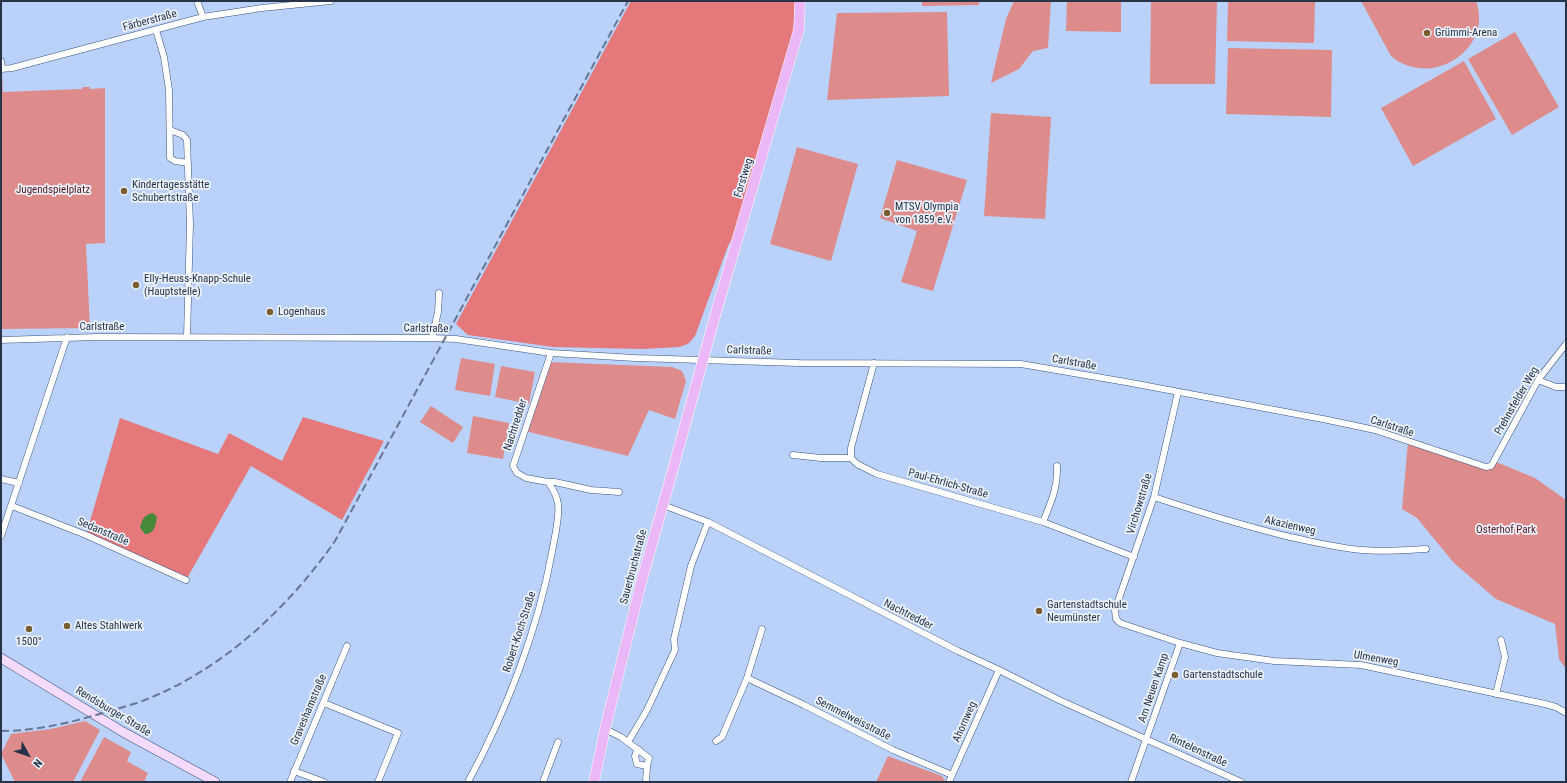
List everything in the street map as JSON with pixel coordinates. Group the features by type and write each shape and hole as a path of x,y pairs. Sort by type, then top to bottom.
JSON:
{"main road":[{"name":"Forstweg","path":"704,360 717,309 799,29 800,1"},
{"name":"Sauerbruchstraße","path":"594,782 605,729 641,583 704,360"}],"street":[{"path":"197,1 203,17"},
{"name":"Färberstraße","path":"2,69 203,17 262,8 331,1"},
{"path":"156,30 164,57 169,90 170,158 175,161 188,163"},
{"path":"1,61 2,69"},
{"path":"170,130 183,135 187,140 190,224 187,338"},
{"path":"432,338 438,312 439,293"},
{"path":"1,536 66,337"},
{"name":"Carlstraße","path":"1,340 66,337 432,338 456,339 551,353 636,358 801,363 1021,364 1296,413 1375,430 1486,467"},
{"name":"Prehnsfelder Weg","path":"1486,467 1491,466 1494,461 1538,380 1566,344"},
{"name":"Nachtredder","path":"551,353 513,466 517,473 526,478 555,482 591,490 619,492"},
{"path":"793,455 822,458 851,458 853,438 874,363"},
{"path":"1538,380 1556,387 1566,387"},
{"name":"Virchowstraße","path":"1116,619 1115,610 1154,497 1178,392"},
{"name":"Paul-Ehrlich-Straße","path":"851,458 857,464 877,474 1043,522 1134,557"},
{"path":"1043,522 1056,488 1057,466"},
{"path":"1,478 19,483"},
{"name":"Robert-Koch-Straße","path":"468,782 516,677 539,610 555,539 559,505 555,493 548,482"},
{"name":"Akazienweg","path":"1154,497 1210,516 1267,532 1332,546 1363,550 1394,551 1426,549"},
{"name":"Nachtredder","path":"663,505 708,522 951,648 1059,700 1147,739"},
{"name":"Sedanstraße","path":"12,506 86,535 186,580"},
{"path":"628,742 647,710 675,650 674,639 691,566 708,522"},
{"name":"Am Neuen Kamp","path":"1116,619 1120,623 1180,643 1147,739 1130,782"},
{"path":"716,742 722,737 747,678 762,629"},
{"path":"1496,694 1505,657 1501,640"},
{"name":"Ulmenweg","path":"1180,643 1217,653 1245,658 1361,665 1556,707 1566,713"},
{"name":"Graveshamstraße","path":"290,782 347,646"},
{"name":"Rendsburger Straße","path":"1,658 123,732 215,782"},
{"name":"Ahornweg","path":"950,782 999,670"},
{"name":"Semmelweisstraße","path":"747,678 893,750 952,775"},
{"path":"324,703 398,733 378,782"},
{"path":"605,729 628,742 649,758 646,782"},
{"name":"Rintelenstraße","path":"1147,739 1241,782"},
{"path":"543,782 558,742"},
{"path":"638,749 635,756 636,764 647,766"},
{"path":"294,770 324,782"}],"green space":[{"path":"922,1 979,1 979,5 922,6"},
{"path":"1014,1 1051,1 1048,48 1033,51 1019,69 991,83 1006,19"},
{"path":"1067,1 1121,1 1121,32 1066,31"},
{"path":"1151,1 1217,1 1215,84 1150,84"},
{"path":"1228,1 1315,1 1314,43 1227,41"},
{"name":"Grümmi-Arena","path":"1361,1 1476,1 1479,19 1476,35 1468,48 1455,59 1440,66 1424,68 1407,65 1391,56"},
{"path":"947,12 949,96 827,100 837,13"},
{"path":"1515,32 1559,107 1512,135 1468,59"},
{"path":"1228,48 1332,50 1331,117 1226,114"},
{"path":"1464,61 1496,119 1413,166 1381,108"},
{"name":"Jugendspielplatz","path":"1,74 3,92 82,89 83,87 90,87 90,89 105,88 105,243 86,244 90,328 1,329"},
{"path":"991,113 1051,117 1045,219 984,216"},
{"path":"797,147 858,164 831,261 770,244"},
{"path":"897,160 967,180 933,291 901,282 917,231 880,218"},
{"path":"461,358 495,364 490,396 455,390"},
{"path":"548,362 672,367 682,371 686,381 675,419 649,410 628,456 525,431"},
{"path":"501,366 535,372 529,404 495,397"},
{"path":"431,406 463,427 453,443 420,422"},
{"path":"473,416 509,423 503,459 467,453"},
{"name":"Osterhof Park","path":"1408,442 1490,470 1494,461 1535,478 1566,500 1566,669 1559,659 1555,624 1496,599 1454,563 1417,518 1402,509"},
{"path":"85,721 100,730 73,782 15,782 1,754 11,734 51,729"},
{"path":"104,737 131,752 127,761 148,773 144,782 80,782"},
{"path":"888,756 942,776 946,782 876,782"}],"shaded area":[{"path":"631,1 798,1 795,5 793,35 734,236 728,246 695,336 688,344 679,347 643,349 553,347 468,335 456,324"},
{"path":"303,417 384,441 342,520 251,466 186,580 86,535 120,418 218,454 229,433 282,461"},
{"path":"153,513 157,517 155,526 151,533 145,534 140,528 142,522 145,516"}],"railway":[{"path":"1,731 37,728 73,721 137,703 167,690 196,675 223,657 248,637 295,592 335,541 628,1"}],"place":[{"name":"Grümmi-Arena","path":"1427,33"},
{"name":"Kindertagesstätte Schubertstraße","path":"124,191"},
{"name":"MTSV Olympia von 1859 e.V.","path":"887,213"},
{"name":"Elly-Heuss-Knapp-Schule (Hauptstelle)","path":"136,285"},
{"name":"Logenhaus","path":"270,312"},
{"name":"Gartenstadtschule Neumünster","path":"1039,611"},
{"name":"Altes Stahlwerk","path":"67,626"},
{"name":"1500°","path":"29,629"},
{"name":"Gartenstadtschule","path":"1175,675"}]}
